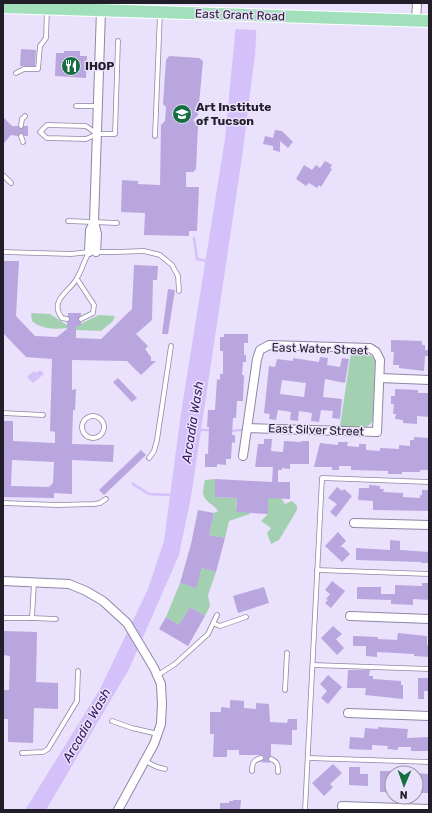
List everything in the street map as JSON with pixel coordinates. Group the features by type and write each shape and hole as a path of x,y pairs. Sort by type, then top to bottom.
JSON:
{"main road":[{"name":"East Grant Road","path":"3,8 429,21"}],"street":[{"path":"416,20 417,3"},
{"path":"93,252 90,230 94,222 101,10"},
{"name":"East Water Street","path":"248,428 257,359 260,350 268,345 370,348 376,352 380,360 380,378"},
{"path":"380,378 429,380"},
{"name":"East Silver Street","path":"248,428 377,432 380,378"},
{"path":"243,456 248,428"},
{"path":"354,523 429,525"},
{"path":"3,581 69,584 86,591 103,601 127,623 143,648 161,684 161,724 154,744 118,810"},
{"path":"350,616 429,619"},
{"path":"348,713 429,716"},
{"path":"342,806 429,809"}],"lane":[{"path":"16,73 24,69 38,69 40,46 46,38 47,9"},
{"path":"155,136 160,12"},
{"path":"97,134 86,126 47,125 40,132 47,138 86,139 97,134 115,134 118,41"},
{"path":"76,106 98,106"},
{"path":"21,126 22,119 25,116"},
{"path":"21,136 23,142"},
{"path":"3,175 11,183"},
{"path":"68,221 116,223"},
{"path":"3,252 71,254 144,251 160,255 172,265 178,276 179,291"},
{"path":"67,319 62,318 59,314 59,302 64,293 77,279 82,266 93,252"},
{"path":"77,279 94,305 93,313 81,319"},
{"path":"148,458 154,451 157,440 171,346"},
{"path":"3,413 43,415"},
{"path":"92,416 100,418 104,424 102,434 93,438 86,435 83,426 86,419 92,416"},
{"path":"305,810 322,478 429,482"},
{"path":"3,503 57,505 94,504 100,503 106,499"},
{"path":"317,570 429,574"},
{"path":"32,618 34,582"},
{"path":"157,676 175,664 208,634 217,615"},
{"path":"213,623 220,626 246,617"},
{"path":"3,618 56,620"},
{"path":"285,690 286,653"},
{"path":"313,665 429,669"},
{"path":"22,753 43,752 48,749 77,701 78,671"},
{"path":"112,721 132,728 158,734"},
{"path":"252,771 252,765 254,762 261,758"},
{"path":"308,758 429,762"},
{"path":"271,759 276,761 278,765 278,772"},
{"path":"145,761 165,769"}],"green space":[{"path":"31,313 50,314 67,325 68,328 54,329 40,326 32,321"},
{"path":"99,315 115,316 113,321 101,331 76,330 76,326"},
{"path":"351,352 368,354 375,361 373,420 371,424 359,428 340,426"},
{"path":"215,479 215,497 237,498 236,512 249,512 250,514 229,521 225,538 209,535 214,513 218,511 205,499 203,490 205,480"},
{"path":"268,498 281,498 285,504 292,501 297,506 297,510 279,540 271,544 267,533 271,528 261,521 268,514"},
{"path":"202,568 216,572 208,595 210,606 205,616 190,607 179,625 166,617 180,583 196,587"}],"water":[{"name":"Arcadia Wash","path":"258,3 255,55 242,157 191,497 179,555 129,669 46,810 25,810 100,689 148,589 164,541 181,413 225,139 236,24"},
{"path":"40,370 44,374 33,383 27,377 34,371 36,373"}],"pier":[{"path":"235,3 260,3 258,30 234,29"}],"building":[{"path":"21,49 36,50 35,66 20,66"},
{"name":"IHOP","path":"64,51 80,51 80,56 87,56 86,78 55,76 56,53 64,53"},
{"path":"169,56 199,58 203,61 199,104 195,110 198,115 193,120 198,126 196,169 193,172 186,172 186,187 199,187 197,231 189,231 189,236 144,235 145,213 121,212 122,180 138,181 138,184 160,185 161,125 165,121 166,107 163,104 166,60"},
{"path":"3,117 12,126 18,126 21,129 24,126 28,126 28,136 21,133 18,136 11,135 3,144"},
{"path":"275,130 282,131 293,142 288,148 280,141 280,152 273,150 273,146 263,144 265,136 273,138"},
{"path":"325,161 332,165 330,168 332,169 321,187 319,185 317,188 309,183 306,186 296,179 304,165 312,170 316,165 320,168"},
{"path":"3,261 19,261 16,316 35,336 57,337 67,329 67,322 70,319 68,313 81,313 78,319 81,322 81,326 76,326 76,338 101,339 132,309 134,265 158,266 157,280 153,280 152,320 136,334 148,346 145,349 151,357 151,361 156,361 141,375 127,361 72,360 72,390 76,389 75,410 73,410 72,444 114,445 113,462 72,460 72,494 54,493 54,498 3,497 3,421 13,421 13,441 55,443 55,432 50,431 52,359 26,357 3,333","holes":["12,460 54,462 53,483 49,487 11,486"]},
{"path":"168,289 175,290 168,334 162,334"},
{"path":"224,334 248,334 248,343 244,343 244,355 246,355 246,362 243,362 242,375 244,375 243,401 237,401 236,418 233,418 232,435 235,435 235,443 232,442 231,459 226,459 226,465 217,464 217,467 205,467 205,454 208,454 208,410 215,410 217,379 220,380 220,374 223,374 223,351 220,351 220,337 224,337"},
{"path":"391,340 422,341 422,345 425,345 425,350 429,350 429,356 425,356 424,371 399,368 399,365 393,365 394,352 391,352"},
{"path":"320,357 328,358 327,365 340,367 342,358 349,359 345,383 325,379 323,397 342,399 340,419 332,418 333,411 321,410 319,422 311,421 312,413 299,411 298,421 290,420 291,412 278,410 276,420 269,419 270,414 264,413 269,366 275,367 277,359 293,361 293,358 319,362","holes":["282,380 306,383 304,397 280,394"]},
{"path":"118,378 137,398 132,402 113,382"},
{"path":"395,389 418,390 418,393 429,393 429,417 417,416 417,424 403,423 403,420 395,419 396,414 393,414 394,404 391,404 391,396 395,396"},
{"path":"414,437 429,438 429,470 420,470 420,472 402,472 402,474 388,474 388,471 351,470 351,466 339,466 339,470 332,470 332,467 314,467 320,443 338,445 338,442 348,442 347,446 359,447 359,444 366,444 366,450 380,451 380,448 399,449 399,445 410,446 410,440 414,440"},
{"path":"264,439 272,439 271,451 283,452 284,441 309,441 309,464 290,464 290,469 282,468 282,470 278,470 278,482 290,482 290,499 268,498 268,514 236,512 237,498 215,497 215,479 272,482 273,467 255,467 258,444 264,444"},
{"path":"141,450 146,455 104,495 99,490"},
{"path":"369,485 380,486 380,489 384,489 383,492 403,493 403,497 420,498 420,495 422,495 422,490 429,490 429,511 373,510 373,501 358,500 359,488 369,488"},
{"path":"337,487 342,491 344,489 352,496 336,517 330,512 337,504 328,498"},
{"path":"198,510 214,513 209,535 225,538 216,572 202,568 196,588 180,583 191,544"},
{"path":"338,532 346,541 340,547 343,547 350,554 342,562 325,546"},
{"path":"390,540 400,541 400,550 429,552 429,563 356,560 356,548 390,550"},
{"path":"332,581 345,591 331,608 325,603 330,594 325,590"},
{"path":"422,583 429,583 429,600 413,599 413,605 391,604 391,600 357,599 357,587 381,587 381,594 395,594 395,585 422,586"},
{"path":"264,587 269,603 238,613 233,596"},
{"path":"190,607 205,616 188,646 159,629 166,617 179,625"},
{"path":"333,626 342,634 336,639 344,648 337,655 321,638"},
{"path":"3,631 37,632 36,682 58,683 58,709 34,708 33,743 8,742 8,719 3,719 3,690 9,690 10,656 3,655"},
{"path":"398,633 427,636 429,657 414,656 414,654 377,652 377,657 366,656 366,646 353,646 353,636 378,637 378,639 397,640"},
{"path":"348,670 370,670 369,676 373,676 373,679 401,681 401,685 403,685 403,699 365,695 366,688 347,688"},
{"path":"328,675 342,687 328,704 321,698 327,691 320,684"},
{"path":"418,678 429,678 429,691 424,691 424,699 418,699"},
{"path":"230,700 244,701 244,708 256,709 256,703 269,704 270,722 287,723 288,719 297,719 297,730 292,730 292,745 271,744 271,756 268,759 270,763 260,762 264,759 262,755 239,755 239,750 227,750 227,757 213,757 214,734 210,734 210,712 221,712 221,707 230,708"},
{"path":"378,727 408,729 407,738 429,737 429,751 411,751 411,747 398,747 398,750 387,749 388,746 372,745 372,750 349,749 350,737 364,738 365,728 378,729"},
{"path":"333,764 342,773 330,784 333,787 324,796 312,783"},
{"path":"349,767 360,767 360,774 368,774 368,786 349,785"},
{"path":"380,771 384,771 384,792 380,792"},
{"path":"424,774 429,774 429,793 424,793"},
{"path":"241,800 240,810 220,810 220,803 229,803 229,801"}],"waterway":[{"path":"194,238 197,259 207,261"},
{"path":"199,430 212,430"},
{"path":"229,431 242,430"},
{"path":"133,484 149,494 171,495"}],"place":[{"name":"IHOP","path":"71,66"},
{"name":"Art Institute of Tucson","path":"182,114"}]}
